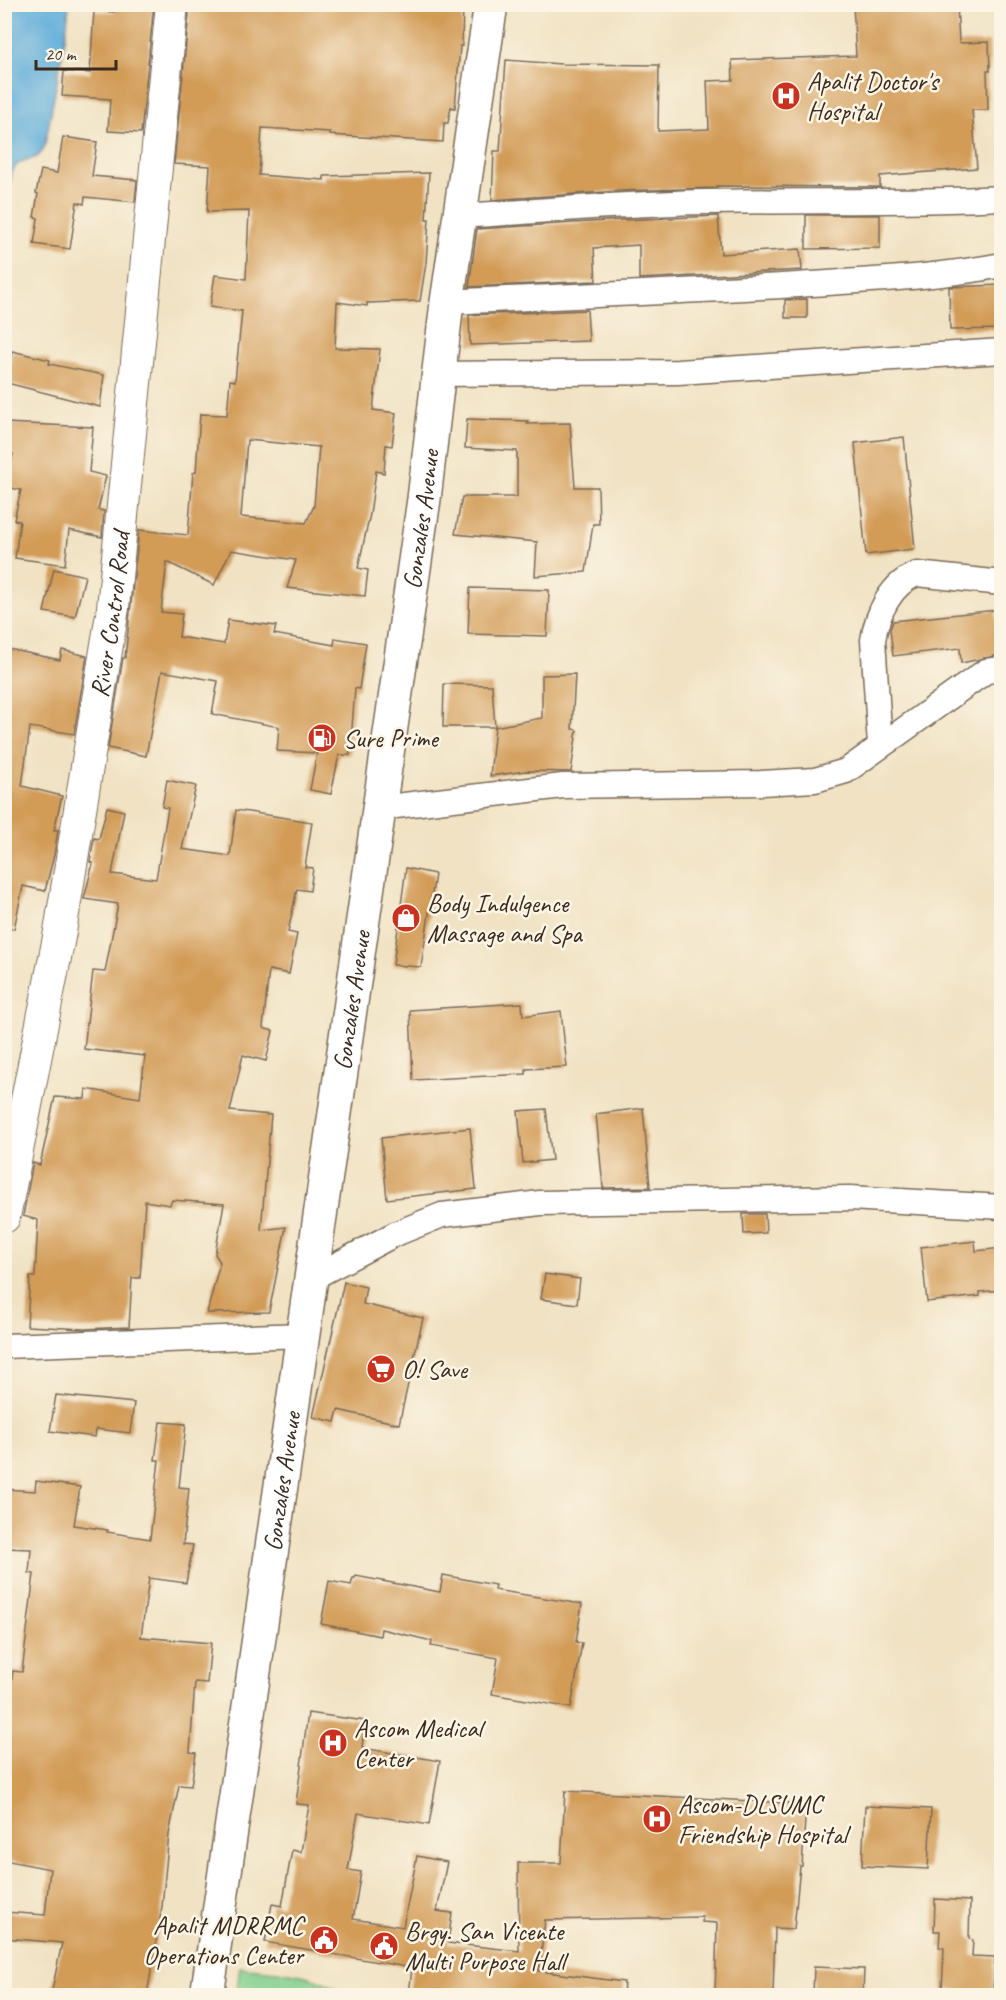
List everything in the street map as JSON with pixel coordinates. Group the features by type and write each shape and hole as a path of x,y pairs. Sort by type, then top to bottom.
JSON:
{"main road":[{"name":"Gonzales Avenue","path":"207,1995 424,499 447,302 492,4"}],"street":[{"name":"River Control Road","path":"4,1217 60,932 113,608 172,4"},
{"path":"460,216 671,203 812,200 945,201 1002,198"},
{"path":"447,302 894,279 959,273 1002,264"},
{"path":"438,374 678,372 1002,351"},
{"path":"880,746 873,640 875,624 891,596 905,578 917,574 1002,584"},
{"path":"379,808 563,786 815,780 846,771 986,671 1002,669"},
{"path":"310,1279 395,1234 442,1215 540,1203 850,1198 1002,1207"},
{"path":"4,1346 303,1335"}],"green space":[{"path":"240,1967 309,1977 322,1981 344,1995 236,1995"}],"water":[{"path":"5,4 69,5 45,145 39,155 20,163 13,170 5,218"}],"building":[{"path":"115,4 154,4 141,133 108,131 110,99 62,96 64,71 90,73 94,11 114,12"},
{"path":"190,4 463,4 462,46 460,46 455,108 451,107 448,123 444,123 443,142 262,128 259,175 324,180 324,176 429,173 426,263 420,301 367,303 367,306 337,302 335,348 380,349 373,410 396,413 392,446 386,445 384,473 376,471 370,514 358,568 368,570 365,596 287,588 296,560 231,550 214,585 167,562 161,612 182,614 179,637 224,644 228,620 276,626 274,634 334,645 335,638 366,643 359,689 355,688 350,755 339,755 331,794 310,790 317,753 277,751 279,727 212,714 218,681 162,671 146,756 108,748 123,658 125,658 139,530 188,535 200,414 227,415 230,380 235,381 242,311 210,307 215,275 246,279 249,211 207,212 210,166 174,164","holes":["247,440 319,447 314,506 306,523 241,517"]},
{"path":"853,4 957,4 959,43 989,42 988,110 972,110 977,168 880,176 880,187 716,186 716,188 619,191 492,200 494,151 500,151 506,60 561,64 659,65 658,131 709,129 707,81 733,80 732,60 856,56"},
{"path":"63,137 97,142 92,176 137,180 135,202 85,197 84,204 77,202 70,249 34,244 38,218 34,217 38,194 36,193 41,170 57,173"},
{"path":"806,215 880,215 880,248 806,249"},
{"path":"718,216 721,254 800,249 802,270 639,279 639,245 594,248 596,281 469,287 477,229"},
{"path":"1002,285 1002,329 950,330 949,287"},
{"path":"807,299 807,318 785,318 785,300"},
{"path":"587,310 589,341 470,345 469,315"},
{"path":"12,351 50,360 49,364 104,375 100,407 7,383"},
{"path":"467,419 528,421 527,424 570,423 575,487 598,487 599,524 593,524 586,572 535,576 537,542 455,534 462,497 517,497 517,451 465,448"},
{"path":"4,423 93,427 89,472 106,476 98,510 104,511 102,537 69,530 65,565 15,558 20,521 14,520 21,490 6,487 13,454 4,453"},
{"path":"904,437 915,549 866,555 855,443"},
{"path":"54,569 85,576 75,617 44,612"},
{"path":"470,588 549,590 547,636 468,634"},
{"path":"996,610 1000,655 961,663 960,648 893,656 890,629 893,621"},
{"path":"4,648 60,660 62,650 87,656 74,734 30,727 22,786 62,796 54,830 58,830 54,855 45,891 23,886 14,929 4,928"},
{"path":"575,674 572,729 577,730 571,772 525,771 490,776 495,727 542,718 542,675"},
{"path":"444,684 492,685 495,727 443,727"},
{"path":"167,780 196,786 182,849 230,856 236,810 312,822 305,867 313,868 310,891 297,889 288,932 297,934 289,974 269,970 263,1028 273,1031 266,1061 243,1055 230,1111 271,1115 261,1230 286,1227 269,1312 207,1313 220,1262 215,1254 224,1204 172,1200 170,1205 145,1201 140,1278 132,1278 129,1327 84,1329 27,1326 30,1277 35,1277 38,1220 23,1216 33,1163 40,1165 55,1097 85,1099 86,1089 140,1098 145,1056 84,1049 93,971 105,972 118,904 84,899 93,863 90,862 94,838 99,839 107,807 124,811 112,874 156,879 168,808 162,807"},
{"path":"406,868 435,874 421,967 393,965"},
{"path":"522,1003 523,1016 561,1011 567,1067 526,1069 526,1074 413,1080 410,1010"},
{"path":"643,1108 650,1187 603,1188 596,1114"},
{"path":"546,1109 552,1160 523,1163 518,1111"},
{"path":"470,1128 476,1189 387,1199 381,1138"},
{"path":"743,1214 765,1214 766,1233 744,1234"},
{"path":"975,1241 976,1251 1002,1248 1002,1290 980,1292 980,1296 927,1302 921,1247"},
{"path":"545,1274 580,1279 577,1304 541,1299"},
{"path":"344,1282 366,1287 363,1304 423,1318 399,1424 338,1410 335,1422 313,1417"},
{"path":"56,1395 134,1403 130,1433 96,1429 95,1437 50,1431"},
{"path":"160,1422 186,1424 179,1487 189,1488 183,1544 193,1545 186,1583 149,1578 141,1637 211,1643 207,1683 195,1682 190,1752 196,1753 191,1786 179,1785 169,1834 162,1907 147,1995 51,1995 62,1943 4,1938 4,1912 45,1915 50,1869 4,1860 4,1712 7,1712 13,1671 22,1672 34,1574 29,1573 31,1549 4,1548 4,1489 35,1491 36,1481 80,1487 74,1525 150,1539 159,1460 155,1460"},
{"path":"443,1575 495,1585 494,1590 582,1604 576,1642 582,1643 571,1708 492,1694 498,1658 431,1646 432,1641 381,1629 380,1636 321,1624 329,1581 351,1585 356,1576 440,1592"},
{"path":"308,1713 365,1721 362,1748 440,1761 429,1825 358,1813 348,1870 361,1872 353,1919 403,1927 417,1856 447,1862 437,1911 452,1913 448,1943 519,1951 518,1863 561,1863 565,1791 806,1804 802,1866 800,1866 794,1929 775,1928 773,1995 715,1995 717,1923 702,1922 703,1917 545,1920 539,1971 624,1982 623,1995 409,1995 412,1968 265,1942 272,1904 282,1906 292,1850 301,1852 309,1805 296,1804"},
{"path":"865,1806 931,1809 928,1869 862,1866"},
{"path":"935,1899 970,1901 969,1939 973,1940 972,1956 995,1957 993,1992 942,1990 944,1948 939,1947 940,1931 934,1931"},
{"path":"814,1967 864,1969 863,1995 813,1995"}],"place":[{"name":"Apalit Doctor's Hospital","path":"786,96"},
{"name":"Sure Prime","path":"322,738"},
{"name":"Body Indulgence Massage and Spa","path":"406,918"},
{"name":"O! Save","path":"381,1369"},
{"name":"Ascom Medical Center","path":"333,1743"},
{"name":"Ascom-DLSUMC Friendship Hospital","path":"657,1819"},
{"name":"Apalit MDRRMC Operations Center","path":"324,1940"},
{"name":"Brgy. San Vicente Multi Purpose Hall","path":"384,1946"}]}
